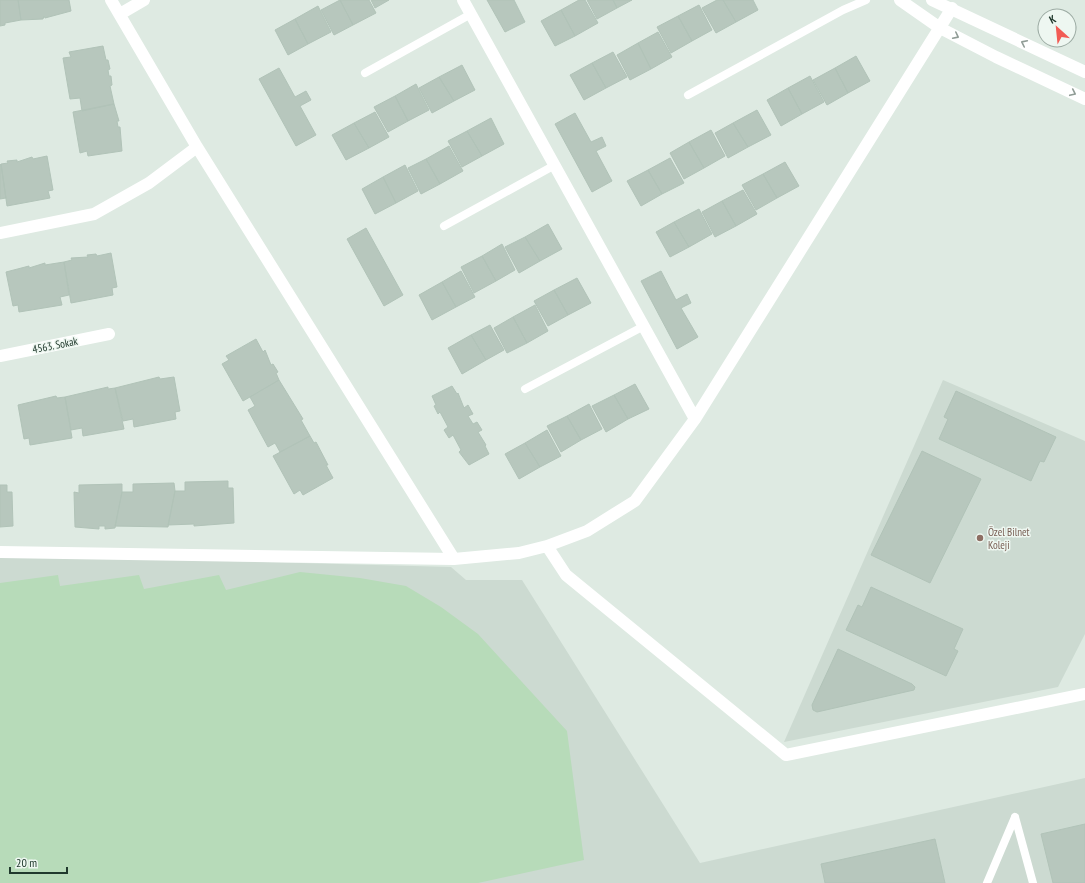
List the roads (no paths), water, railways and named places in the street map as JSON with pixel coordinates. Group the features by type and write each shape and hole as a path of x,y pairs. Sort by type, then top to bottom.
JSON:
{"street":[{"path":"111,0 197,147 454,559"},
{"path":"120,14 144,0"},
{"path":"463,0 694,419"},
{"path":"900,0 940,28 996,57 1085,99"},
{"path":"932,0 952,8 1085,72"},
{"path":"0,552 454,559 519,553 547,546 587,531 635,501 694,419 952,8"},
{"path":"0,233 94,214 149,183 197,147"},
{"name":"4563. Sokak","path":"0,356 109,334"},
{"path":"547,546 566,575 786,755 1085,694"}],"lane":[{"path":"688,95 837,14 866,0"},
{"path":"366,73 471,14"},
{"path":"444,226 555,165"},
{"path":"525,389 644,326"},
{"path":"986,883 1016,817 1033,883"}],"place":[{"name":"Özel Bilnet Koleji","path":"980,538"}]}
